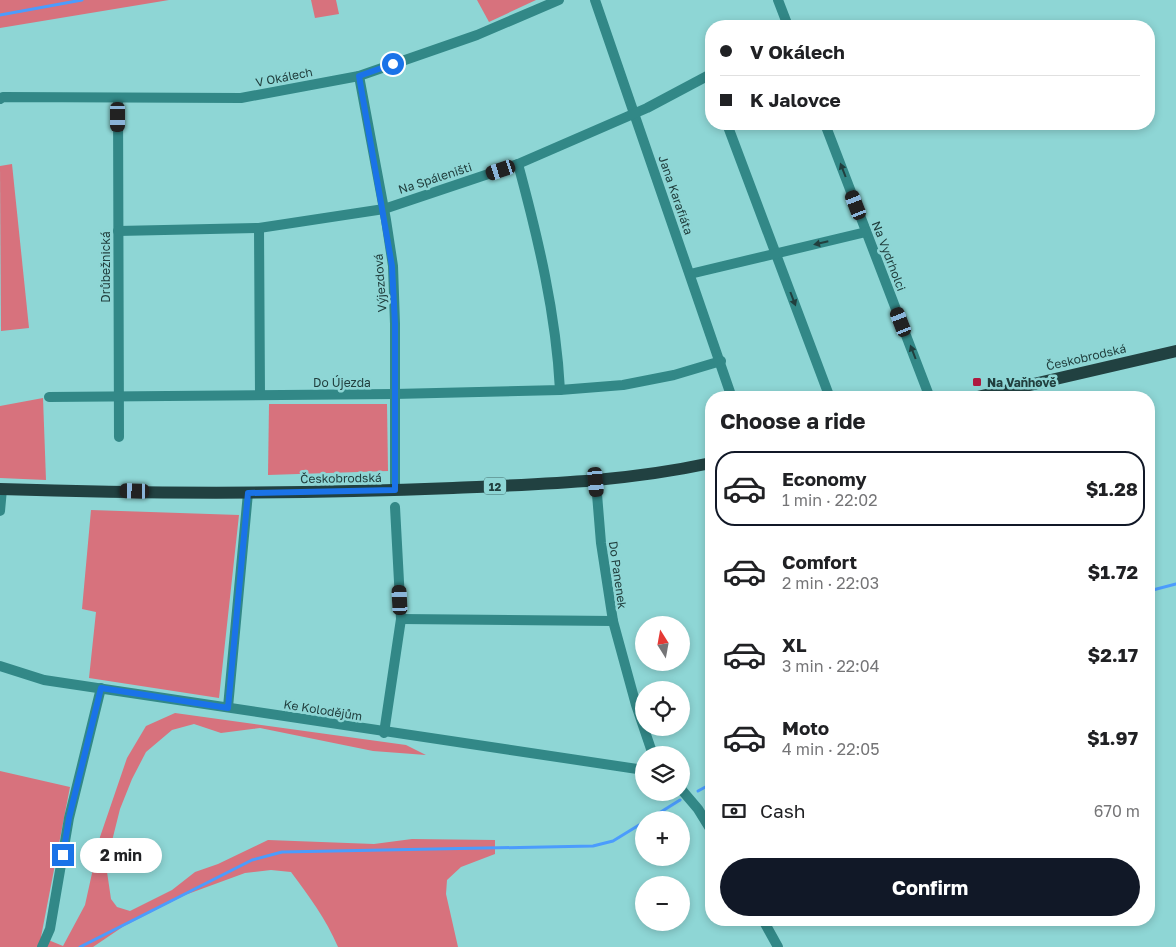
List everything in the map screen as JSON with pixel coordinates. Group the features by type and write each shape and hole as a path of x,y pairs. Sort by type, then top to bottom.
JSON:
{"main road":[{"name":"Českobrodská","path":"1004,391 1176,351"},
{"name":"Českobrodská","path":"1,489 248,493 395,490 596,482 705,465"}],"street":[{"name":"V Okálech","path":"1,97 241,98 359,76 477,35 558,0"},
{"name":"Jana Karafiáta","path":"595,0 730,391"},
{"path":"778,0 786,20"},
{"name":"Výjezdová","path":"359,76 384,208 392,266 395,490"},
{"name":"Na Spáleništi","path":"118,231 259,228 384,208 518,164 635,113 705,79"},
{"name":"Drůbežnická","path":"118,98 118,437"},
{"path":"729,130 827,391"},
{"name":"Na Vydrholci","path":"827,130 927,391"},
{"path":"518,164 540,245 556,342 560,390"},
{"path":"259,228 260,395"},
{"path":"690,274 866,232"},
{"name":"Do Újezda","path":"49,397 394,394 560,390 623,385 721,361"},
{"name":"Do Panenek","path":"596,482 601,542 613,621 636,705 650,746"},
{"path":"0,511 1,489"},
{"path":"228,708 248,493"},
{"path":"384,733 401,619 395,507"},
{"path":"401,619 613,621"},
{"name":"Ke Kolodějům","path":"0,666 44,680 384,733 635,769"},
{"path":"42,947 50,929 69,818 101,688"},
{"path":"690,800 705,820"},
{"path":"766,926 778,947"}],"shaded area":[{"path":"0,0 169,0 0,28"},
{"path":"311,0 336,0 339,14 315,18"},
{"path":"477,0 536,0 489,22"},
{"path":"12,164 29,328 1,331 0,166"},
{"path":"43,398 46,480 0,478 0,406"},
{"path":"269,404 387,404 388,471 268,475"},
{"path":"91,510 239,515 219,698 89,678 96,612 82,609"},
{"path":"175,713 406,745 426,755 373,751 260,728 221,733 194,724 172,730 146,752 132,779 120,809 106,865 111,899 117,907 130,911 172,890 195,872 218,864 268,840 374,844 412,839 495,840 495,854 461,867 447,880 446,894 458,947 338,947 323,917 291,872 271,870 245,873 185,895 124,926 93,947 0,947 0,771 70,787 41,937 63,946 85,905 100,837 127,758 146,726"}],"waterway":[{"path":"0,15 82,0"},
{"path":"1155,589 1176,584"},
{"path":"698,791 705,787"},
{"path":"662,811 678,801"},
{"path":"80,947 252,860 282,852 593,846 613,841 635,828"}],"place":[{"name":"Na Vaňhově","path":"977,382"}],"route":[{"path":"63,855 69,818 101,688 228,708 248,493 395,490 395,324 392,266 386,220 364,94 359,76 393,64"}]}
